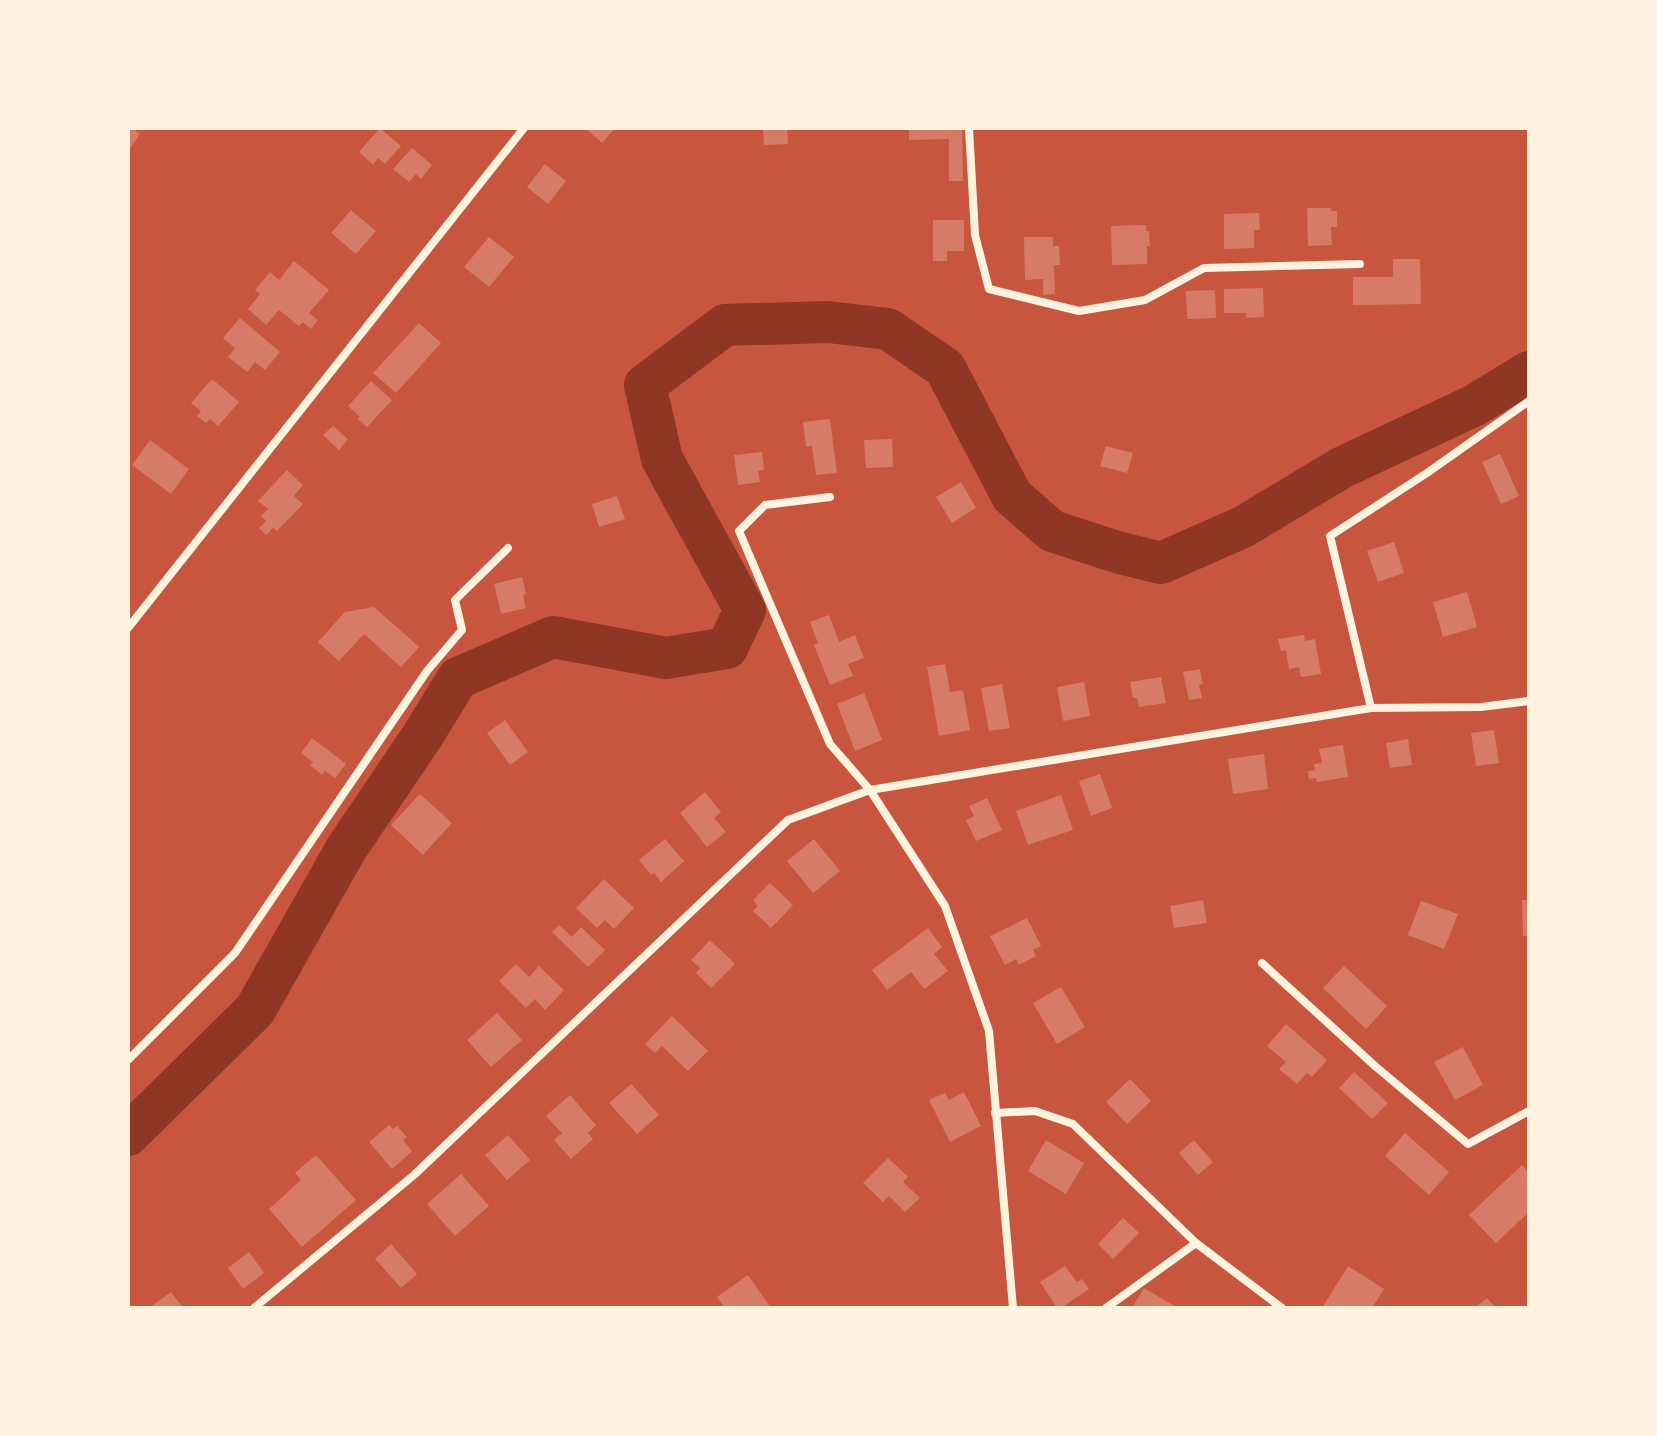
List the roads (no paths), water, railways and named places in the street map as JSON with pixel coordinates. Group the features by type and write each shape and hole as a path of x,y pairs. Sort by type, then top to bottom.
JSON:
{"street":[{"path":"128,628 524,128"},
{"path":"969,128 975,235 989,289 1079,311 1145,300 1204,268 1360,264"},
{"path":"1371,708 1330,536 1529,401"},
{"path":"830,497 765,505 739,531 830,744 870,790 945,906 989,1031 1013,1308"},
{"path":"128,1060 235,953 427,671 462,630 455,600 508,548"},
{"path":"254,1308 414,1175 788,820 870,790 1371,708 1481,707 1529,701"},
{"path":"1262,963 1375,1066 1468,1144 1529,1111"},
{"path":"995,1113 1035,1111 1073,1124 1196,1243 1282,1308"},
{"path":"1106,1308 1196,1243"}],"waterway":[{"path":"128,1135 255,1010 346,849 458,678 553,637 666,658 727,648 745,610 662,459 645,385 725,325 828,322 888,329 945,368 1012,496 1052,531 1161,563 1243,527 1341,468 1475,405 1529,372"}]}
